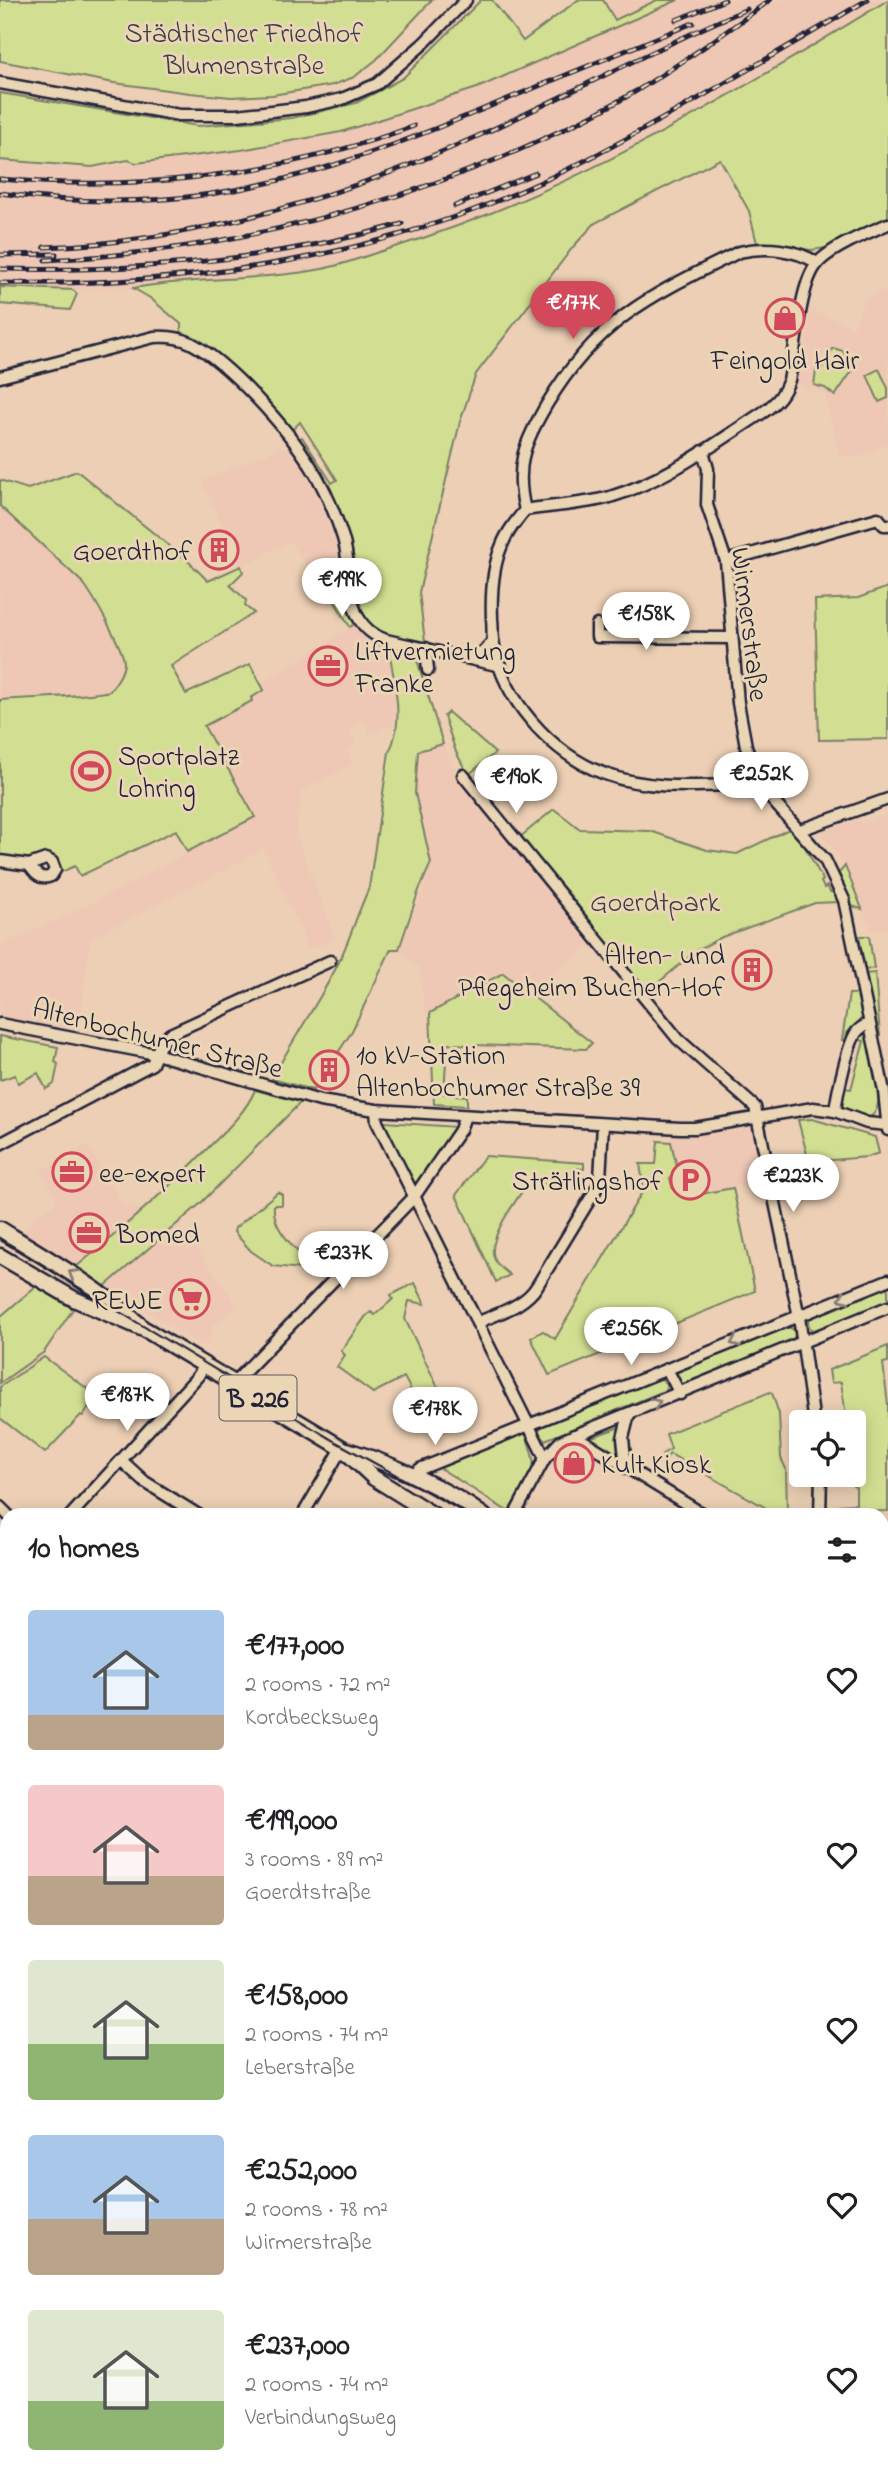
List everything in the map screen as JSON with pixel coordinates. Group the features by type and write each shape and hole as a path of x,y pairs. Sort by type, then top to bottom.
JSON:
{"main road":[{"name":"B 226","path":"0,1229 86,1282 122,1308 146,1330 342,1448 374,1478 422,1508"},
{"name":"B 226","path":"0,1256 67,1295 113,1318 146,1330"},
{"name":"B 226","path":"342,1448 366,1455 412,1476 453,1495 472,1508"},
{"path":"408,1499 412,1476"}],"street":[{"path":"0,83 179,114 237,115 306,107 342,99 377,84 466,0"},
{"path":"525,510 610,497 649,482 765,411 785,392 792,369 806,290 817,263 838,249 888,224"},
{"path":"758,784 647,785 602,773 565,752 540,730 519,704 501,666 493,641 492,596 498,554 507,534 525,510 521,479 525,445 554,393 600,334 648,298 740,252 754,248 777,250 805,255 817,263"},
{"path":"0,377 154,337 174,337 207,353 261,403 303,455 330,503 344,542 358,617 373,634 386,640 501,666"},
{"name":"Wirmerstraße","path":"703,451 708,468 707,505 726,561 741,724 758,784 825,860 844,900 884,1091 888,1127"},
{"path":"726,561 878,519 888,525"},
{"path":"597,625 597,637 732,638"},
{"path":"470,658 483,652 493,641"},
{"path":"426,648 428,670"},
{"path":"463,775 678,1039 752,1101 799,1317 812,1410"},
{"path":"800,830 888,799"},
{"path":"0,861 29,865"},
{"path":"0,1144 152,1064 161,1043 170,1034 330,961"},
{"path":"835,1111 836,1097 851,1044 856,1032 869,1023"},
{"name":"Altenbochumer Straße","path":"0,1024 156,1054 329,1103 376,1110 695,1128 813,1108 835,1111 867,1123 888,1127"},
{"path":"376,1110 377,1122 545,1458"},
{"path":"234,1383 414,1197 460,1130 465,1116"},
{"path":"477,1323 531,1296 598,1186 603,1124"},
{"path":"412,1476 420,1469 888,1280"},
{"path":"518,1508 545,1458 561,1441 888,1307"},
{"path":"78,1508 198,1376 204,1366"},
{"path":"667,1369 680,1394"},
{"path":"626,1468 623,1438 629,1414"},
{"path":"574,1435 693,1508"},
{"path":"307,1508 342,1448"},
{"path":"122,1461 145,1482 187,1508"},
{"path":"820,1508 821,1487"}],"shaded area":[{"path":"603,0 657,0 614,20"},
{"path":"678,0 888,0 706,109 597,166 561,184 439,233 323,269 241,279 153,285 150,298 132,288 73,290 0,287 0,162 94,169 241,150 341,132 477,88"},
{"path":"888,288 888,443 859,457 839,455 825,394 796,384 802,367 811,310 854,327 864,300"},
{"path":"281,447 296,454 320,496 339,543 336,556 312,573 290,541 241,566 202,481"},
{"path":"0,506 84,584 93,597 124,659 123,671 110,691 74,697 45,696 0,700"},
{"path":"355,624 366,637 389,647 399,708 396,724 370,734 364,720 349,730 355,743 348,752 353,764 301,792 296,834 335,939 309,949 264,849 90,939 79,1030 0,1016 0,945 85,907 255,817 204,726 252,701 251,698 264,690 261,684"},
{"path":"443,744 459,781 590,944 531,994 503,973 430,1013 425,1013 420,968 399,949 420,900 431,863 415,793 418,751"},
{"path":"888,815 888,929 873,930 849,874 820,833 859,819 862,823"},
{"path":"751,1126 755,1130 765,1182 683,1197 673,1190 670,1177 679,1175 670,1133 702,1135"},
{"path":"87,1145 126,1210 133,1204 142,1213 76,1267 23,1235 32,1219 58,1202 40,1171"},
{"path":"176,1224 238,1307 212,1326 214,1330 203,1346 105,1287"}],"green space":[{"name":"Städtischer Friedhof Blumenstraße","path":"0,0 432,0 376,60 354,77 333,85 272,95 231,97 114,83 0,61"},
{"path":"481,0 492,0 523,41 578,0 603,0 615,20 657,0 678,0 477,88 341,132 241,150 136,163 128,160 92,167 0,160 0,93 198,126 292,118 356,103 403,78"},
{"path":"888,0 888,217 826,248 811,250 757,243 749,211 720,159 595,223 573,247 476,374 460,422 419,592 425,642 391,636 374,627 360,606 347,532 339,509 298,439 302,437 332,483 337,480 300,422 292,430 242,375 212,350 181,334 181,324 150,298 133,288 322,269 463,224 527,198 650,138 770,71"},
{"path":"0,287 73,290 77,294 70,310 0,304"},
{"path":"833,348 843,351 852,371 835,396 825,388 814,385 816,371 821,369"},
{"path":"879,369 888,388 888,398 879,402 867,375"},
{"path":"77,471 189,562 208,581 241,566 243,572 230,585 246,600 245,606 254,613 171,666 186,694 250,664 264,690 251,698 252,701 204,726 255,817 187,852 176,830 80,876 75,866 57,874 58,863 53,857 45,855 28,858 0,856 0,700 110,691 124,666 113,634 84,584 0,506 0,480 28,489"},
{"path":"336,568 340,569 343,575 349,609 355,624 350,627 324,582"},
{"path":"888,587 888,739 819,740 815,600 858,598"},
{"path":"389,647 410,652 418,663 443,744 418,751 415,793 431,863 399,949 391,949 351,1033 313,1090 272,1079 338,964 369,888 389,752 397,727 397,700"},
{"path":"448,712 495,753 468,775 456,752 444,716"},
{"name":"Goerdtpark","path":"554,809 580,829 650,831 707,850 737,854 789,829 804,845 823,880 821,882 824,888 827,886 830,892 834,893 838,902 815,903 722,937 697,950 646,993 569,894 519,838"},
{"path":"845,866 862,909 851,906 839,873"},
{"path":"859,936 869,936 874,968 865,970"},
{"path":"503,973 592,1043 586,1049 447,1044 444,1094 467,1096 467,1106 434,1104 430,1013"},
{"path":"875,973 880,1036 865,974"},
{"path":"849,994 859,994 863,1017 847,1033 846,1040 842,1040"},
{"path":"861,1033 866,1034 868,1039 878,1081 878,1103 870,1117 844,1109 841,1104 843,1088 851,1089 864,1041 856,1039"},
{"path":"0,1036 58,1047 54,1084 46,1089 38,1073 18,1083 15,1075 0,1080"},
{"path":"255,1090 301,1102 200,1204 104,1287 76,1267 192,1164 235,1121"},
{"path":"812,1119 875,1137 879,1153 867,1157 809,1162 798,1120"},
{"path":"385,1122 457,1127 417,1183 413,1182 385,1127"},
{"path":"658,1141 671,1142 679,1176 670,1178 673,1189 681,1188 684,1197 733,1188 755,1291 549,1375 531,1338 543,1331 555,1339 644,1189 640,1164 656,1164"},
{"path":"485,1156 584,1163 584,1169 573,1168 572,1179 563,1175 554,1190 532,1177 507,1214 497,1235 494,1257 499,1266 510,1275 496,1282 456,1195"},
{"path":"278,1192 282,1194 282,1205 274,1205 276,1220 282,1233 302,1257 302,1269 273,1266 251,1251 234,1232 235,1228"},
{"path":"415,1283 425,1304 409,1301 405,1319 441,1394 419,1405 404,1377 373,1393 337,1367 345,1355 341,1351 366,1316 371,1312 375,1315 393,1299 391,1295"},
{"path":"888,1285 888,1302 815,1331 810,1328 809,1318"},
{"path":"36,1286 73,1309 44,1352 0,1383 0,1317"},
{"path":"787,1327 793,1329 793,1340 683,1384 678,1381 677,1372"},
{"path":"888,1346 888,1362 883,1363 888,1405 888,1508 839,1508 839,1505 856,1504 856,1487 866,1487 866,1410 845,1410 841,1382 831,1383 829,1370"},
{"path":"44,1357 96,1395 83,1416 81,1415 45,1453 0,1418 0,1387"},
{"path":"661,1378 667,1385 666,1390 545,1440 538,1432 541,1427"},
{"path":"772,1393 779,1414 781,1458 786,1469 787,1508 766,1508 670,1454 665,1459 662,1454 671,1449 666,1434"},
{"path":"620,1427 619,1449 615,1454 591,1441 592,1437"},
{"path":"525,1433 534,1466 529,1481 511,1508 502,1508 440,1468"}],"tram line":[{"path":"0,1240 336,1442 456,1508"}],"railway":[{"path":"676,20 725,0"},
{"path":"45,260 162,250 277,229 334,215 445,179 535,143 621,100 688,58 770,0"},
{"path":"0,283 127,280 253,267 315,256 437,223 497,201 597,154 867,0"},
{"path":"44,247 156,236 266,213 320,197 373,179 478,136 747,9"},
{"path":"0,193 53,199 132,201 211,194 290,178 405,141 693,23"},
{"path":"0,179 105,183 210,176 313,157 414,126"},
{"path":"455,206 536,173"},
{"path":"0,269 102,268 202,262 303,247 402,224"},
{"path":"0,255 56,254"}],"place":[{"name":"Feingold Hair","path":"785,318"},
{"name":"Goerdthof","path":"219,550"},
{"name":"Liftvermietung Franke","path":"328,666"},
{"name":"Sportplatz Lohring","path":"91,771"},
{"name":"Alten- und Pflegeheim Buchen-Hof","path":"752,970"},
{"name":"10 kV-Station Altenbochumer Straße 39","path":"329,1070"},
{"name":"ee-expert","path":"72,1172"},
{"name":"Strätlingshof","path":"690,1180"},
{"name":"Bomed","path":"89,1233"},
{"name":"REWE","path":"190,1299"},
{"name":"Kult Kiosk","path":"574,1463"}]}
